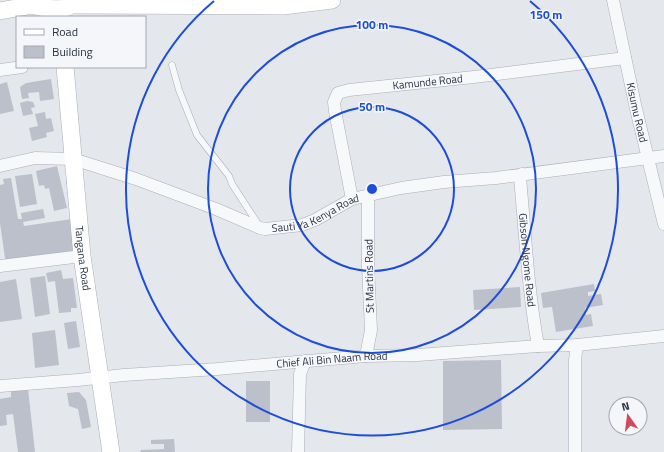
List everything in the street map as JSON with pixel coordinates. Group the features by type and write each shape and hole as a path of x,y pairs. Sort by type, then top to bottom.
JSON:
{"main road":[{"path":"0,11 39,7 105,8 283,6 332,0"},
{"name":"Tangana Road","path":"62,68 73,159 82,256 110,451"}],"street":[{"name":"Kisumu Road","path":"613,0 647,157 664,224"},
{"name":"Kamunde Road","path":"352,199 335,111 334,102 338,93 349,90 474,77 625,58"},
{"path":"0,70 16,68"},
{"name":"Sauti Ya Kenya Road","path":"0,166 35,158 73,159 136,179 216,209 260,228 266,229 287,228 302,224 315,220 352,199 401,188 600,165 647,157 664,156"},
{"name":"Gibson Ngome Road","path":"522,174 520,177 532,310 538,346"},
{"name":"St Martins Road","path":"366,356 371,330 368,266 368,196"},
{"path":"0,266 82,256"},
{"name":"Chief Ali Bin Naam Road","path":"0,386 366,356 418,355 538,346 577,345 664,336"},
{"path":"575,452 575,360 577,345"},
{"path":"298,452 300,374 305,361"}],"lane":[{"path":"172,66 179,90 197,135 229,176 232,184 260,228"}],"building":[{"path":"51,79 54,99 40,101 39,92 28,93 29,98 22,99 20,87 26,83"},
{"path":"7,82 14,111 0,114 0,84"},
{"path":"27,101 33,102 35,107 31,108 33,114 23,116 20,103"},
{"path":"45,112 46,119 51,118 54,131 46,133 47,137 32,141 29,128 38,126 35,114"},
{"path":"57,166 67,208 54,211 49,188 45,189 44,185 39,186 36,171"},
{"path":"32,174 37,204 20,207 15,176"},
{"path":"11,178 18,219 22,219 21,213 43,209 45,218 23,222 24,226 72,219 74,248 69,254 6,265 0,223 0,185 4,184 3,179"},
{"path":"61,270 63,279 73,278 77,308 71,308 71,312 59,313 55,281 48,282 46,273"},
{"path":"45,276 50,314 35,317 30,278"},
{"path":"16,279 22,319 0,322 0,282"},
{"path":"594,284 595,291 588,292 588,296 601,294 603,305 585,308 586,315 591,314 593,326 556,332 552,307 543,308 541,293"},
{"path":"520,287 521,307 474,310 473,290"},
{"path":"76,321 80,347 68,349 64,323"},
{"path":"55,330 59,365 35,368 32,333"},
{"path":"501,360 502,429 443,430 443,361"},
{"path":"246,381 270,381 270,422 246,422"},
{"path":"28,389 35,452 18,452 13,414 6,415 7,425 0,426 0,399 11,397 11,391"},
{"path":"79,392 86,400 91,427 82,429 78,409 69,406 67,393"},
{"path":"174,439 175,452 141,452 140,450 164,449 164,444 151,444 151,440"}]}
